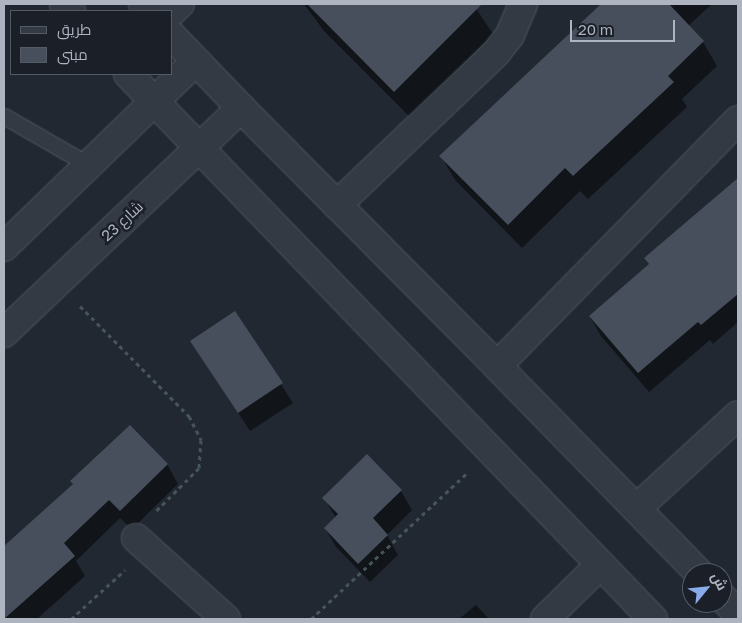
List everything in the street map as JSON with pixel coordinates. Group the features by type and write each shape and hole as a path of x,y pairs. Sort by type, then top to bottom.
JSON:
{"street":[{"path":"337,205 496,53 510,35 523,4"},
{"path":"172,36 689,563"},
{"path":"4,247 196,61"},
{"path":"129,75 199,150 653,619"},
{"name":"شارع 23","path":"4,333 56,282 199,150 241,108"},
{"path":"498,366 738,120"},
{"path":"636,508 738,416"},
{"path":"136,538 226,619"},
{"path":"545,619 600,565"}],"lane":[{"path":"4,116 89,165"}],"path":[{"path":"56,282 189,416 201,440 198,468 148,519 136,538 133,562 71,619"},
{"path":"312,619 490,451"}],"building":[{"path":"307,4 482,4 394,92"},
{"path":"601,4 669,4 704,41 668,76 674,82 573,176 565,168 508,225 439,156"},
{"path":"738,178 738,294 701,325 698,322 638,373 589,316 649,264 644,258"},
{"path":"235,311 283,383 238,413 190,341"},
{"path":"130,425 168,464 120,511 109,500 64,543 75,556 4,619 4,546 73,484 70,481"},
{"path":"367,454 402,490 373,518 388,535 358,564 324,528 338,514 322,498"}]}
